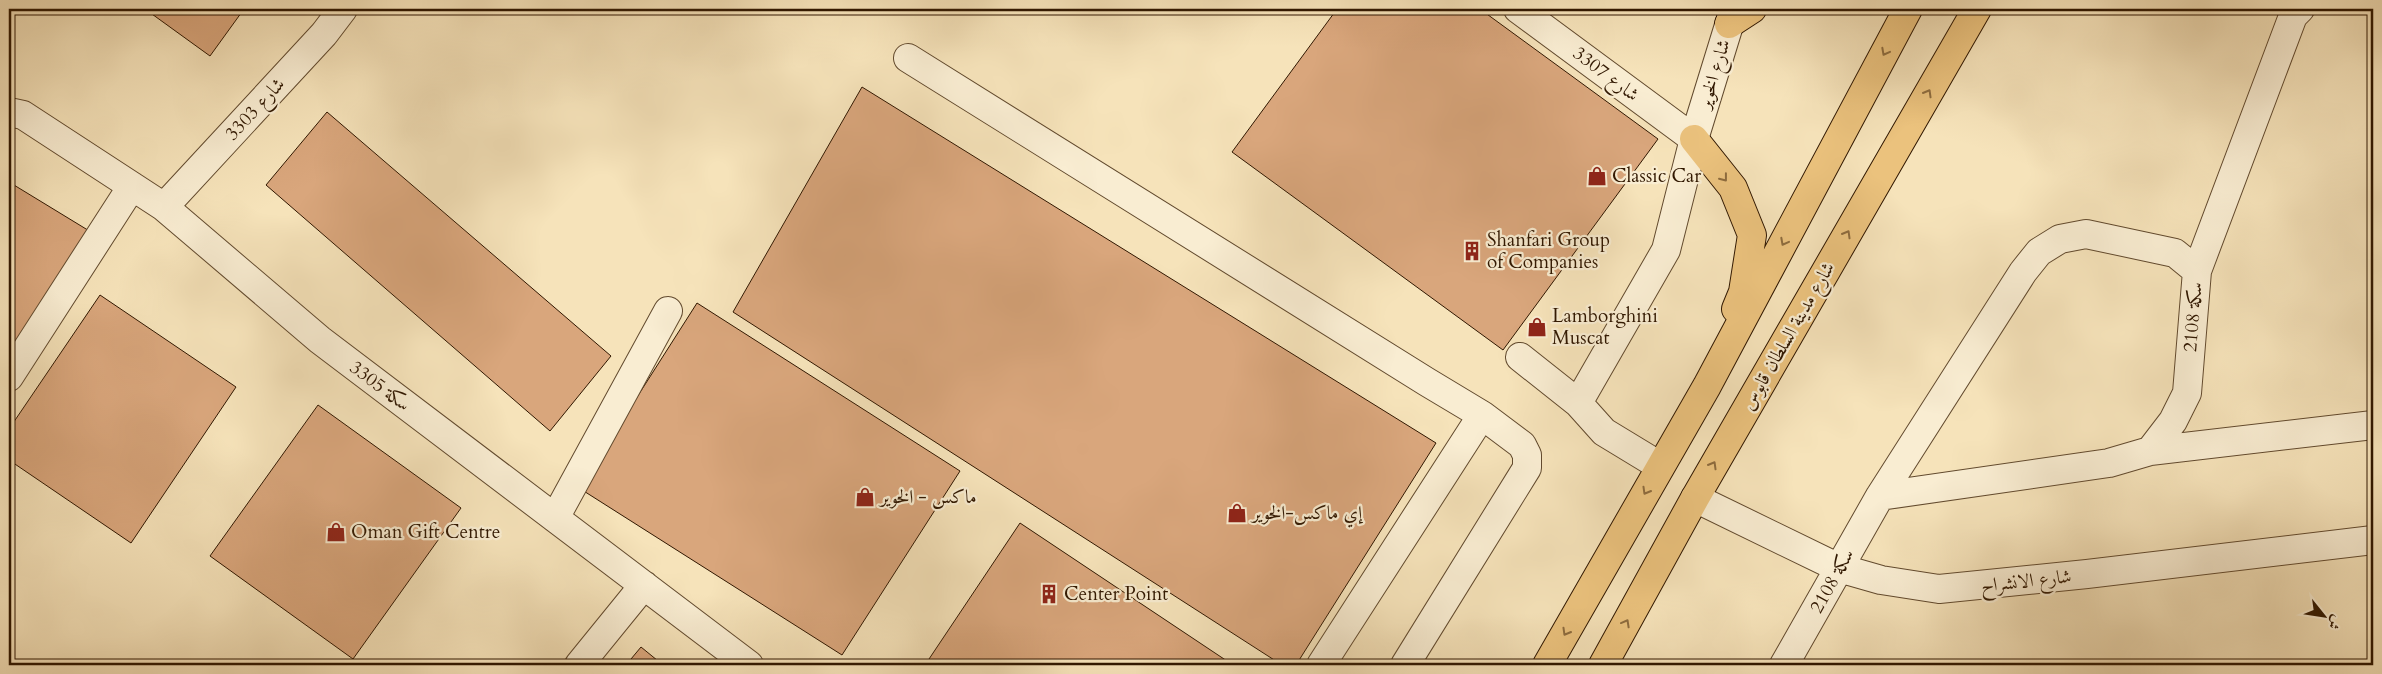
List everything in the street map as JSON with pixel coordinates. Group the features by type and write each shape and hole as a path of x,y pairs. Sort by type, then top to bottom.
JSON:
{"main road":[{"path":"1732,16 1752,9"},
{"path":"1547,665 1707,386 1908,9"},
{"name":"شارع مدينة السلطان قابوس","path":"1602,665 1695,498 1977,9"},
{"path":"1694,139 1733,188 1752,235 1743,292 1707,386"}],"street":[{"name":"3303 شارع","path":"164,207 324,34 343,9"},
{"name":"3307 شارع","path":"1518,9 1694,139"},
{"path":"2197,271 2293,16 2300,9"},
{"name":"شارع الخوير","path":"1578,403 1666,250 1694,139 1732,16"},
{"path":"908,58 1410,372 1482,415 1522,445 1527,455 1527,468 1405,665"},
{"name":"3305 سكة","path":"9,112 23,115 164,207 320,340 749,665"},
{"path":"9,377 132,186"},
{"name":"سكة 2108","path":"1784,665 1880,496 2018,281 2039,252 2060,238 2086,234 2175,253 2197,271 2187,393 2173,421 2150,451"},
{"path":"555,518 668,311"},
{"path":"1520,357 1578,403 1604,432 1660,466"},
{"path":"1320,665 1482,415"},
{"path":"1880,496 2109,463 2150,451 2373,424"},
{"name":"شارع الانشراح","path":"1695,498 1839,568 1881,580 1939,590 2373,540"},
{"path":"579,665 644,586"}],"building":[{"path":"145,9 244,9 210,56"},
{"name":"Shanfari Group of Companies","path":"1337,9 1480,9 1658,139 1503,350 1232,152"},
{"path":"862,87 1436,443 1296,665 1282,665 733,312"},
{"path":"327,112 611,356 550,431 266,185"},
{"path":"9,182 91,232 9,356"},
{"path":"100,295 236,387 131,543 9,460 9,429"},
{"path":"697,303 960,471 842,655 579,488"},
{"name":"Oman Gift Centre","path":"318,405 461,508 353,659 210,556"},
{"name":"Center Point","path":"1020,523 1233,665 925,665"},
{"path":"641,647 663,665 626,665"}],"place":[{"name":"Classic Car","path":"1597,176"},
{"name":"Shanfari Group of Companies","path":"1472,251"},
{"name":"Lamborghini Muscat","path":"1537,327"},
{"name":"ماكس - الخوير","path":"865,497"},
{"name":"إي ماكس-الخوير","path":"1237,513"},
{"name":"Oman Gift Centre","path":"336,532"},
{"name":"Center Point","path":"1049,594"}]}
